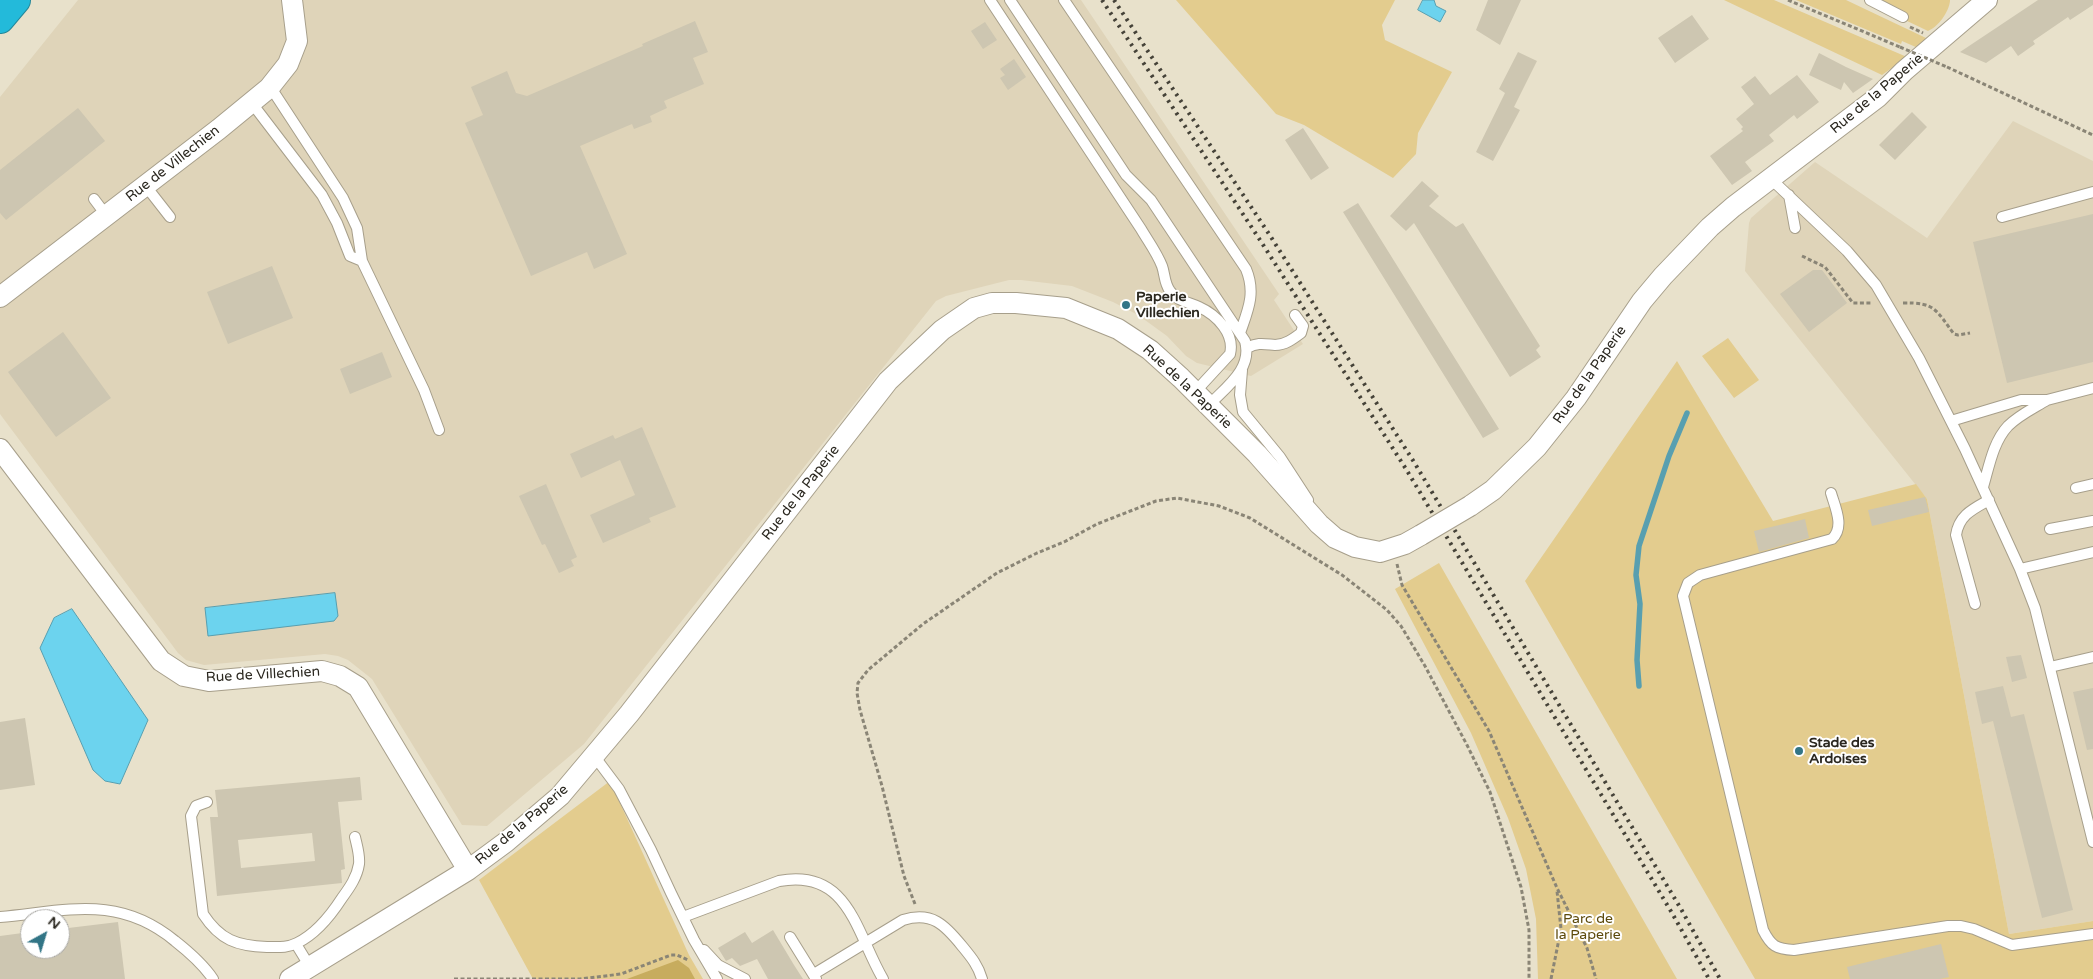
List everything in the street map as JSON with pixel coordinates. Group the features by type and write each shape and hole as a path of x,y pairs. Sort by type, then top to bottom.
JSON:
{"highway":[{"path":"0,19 16,0"}],"street":[{"name":"Rue de Villechien","path":"0,297 219,129 269,88 288,64 297,41 292,0"},
{"name":"Rue de la Paperie","path":"290,979 468,870 506,842 560,796 595,757 879,392 897,371 924,345 964,314 981,305 1016,303 1066,308 1082,313 1135,339 1165,362 1257,454 1327,532 1355,547 1380,552 1393,549 1421,535 1493,490 1537,447 1576,398 1642,301 1710,227 1878,97 1904,70 1932,48 1983,1"},
{"name":"Rue de Villechien","path":"0,449 161,661 184,676 209,681 322,671 340,676 358,688 468,870"}],"lane":[{"path":"990,0 1141,229 1159,260 1169,290 1176,298 1200,307 1216,317 1229,334 1232,347 1230,354 1202,399"},
{"path":"1010,0 1126,175 1151,200 1240,333 1247,348 1247,359 1242,370 1240,395 1243,412 1280,457 1327,532"},
{"path":"1064,0 1246,269 1250,280 1252,299 1240,333"},
{"path":"1870,0 1903,17"},
{"path":"269,88 275,94 342,198 357,228 362,261 424,390 439,430"},
{"path":"251,102 326,201 350,256 362,261"},
{"path":"1771,179 1847,251 1876,285 1919,358 1951,421 2020,568 2035,608 2093,842"},
{"path":"145,185 170,217"},
{"path":"2002,217 2093,192"},
{"path":"1789,195 1795,228"},
{"path":"94,199 106,216"},
{"path":"1247,348 1262,342 1276,345 1286,343 1301,333 1303,326 1295,315"},
{"path":"1202,399 1242,370"},
{"path":"1951,421 2021,400 2047,400 2093,388"},
{"path":"1983,487 1990,460 2002,434 2016,419 2047,400"},
{"path":"2076,488 2093,484"},
{"path":"1831,493 1839,527 1832,539 1700,575 1688,583 1683,596 1763,930 1768,940 1780,949 1794,950 1948,926 1961,926 1984,932 2006,944 2012,945 2093,934"},
{"path":"1976,604 1956,535 1957,526 1968,512 1989,500"},
{"path":"2050,529 2093,521"},
{"path":"2020,568 2093,552"},
{"path":"2050,667 2093,656"},
{"path":"595,757 619,789 652,850 683,918 717,979"},
{"path":"207,802 196,806 191,816 203,914 216,931 236,943 248,946 282,947 296,944 321,925 335,909 354,881 359,865 355,838"},
{"path":"683,918 779,881 790,879 811,880 830,889 846,904 883,979"},
{"path":"0,918 93,909 129,914 160,928 194,957 213,979"},
{"path":"790,937 815,977 903,920 919,917 936,920 951,932 978,966 982,979"},
{"path":"696,943 718,965 745,979"},
{"path":"296,944 310,967"}],"path":[{"path":"1789,0 1947,67 2093,134"},
{"path":"919,917 904,876 882,786 864,726 857,693 858,683 868,670 923,624 997,573 1036,553 1064,542 1097,524 1156,501 1177,498 1219,506 1250,518 1350,581 1387,610 1401,626 1458,727 1490,792 1522,887 1529,930 1529,979"},
{"path":"1396,562 1402,585 1489,730 1557,888 1587,948 1596,979"},
{"path":"1551,979 1561,929 1557,888"},
{"path":"454,979 592,978 621,974 671,955 687,958 691,965"}],"shaded area":[{"path":"78,0 1081,0 1279,294 1274,300 1303,344 1251,376 1197,363 1186,356 1167,336 1138,315 1113,302 1072,286 1009,280 946,296 936,301 584,744 487,826 462,825 372,679 348,660 325,654 204,665 186,660 178,653 0,414 0,97"},
{"path":"2013,121 2093,161 2093,921 2009,934 1927,499 1745,271 1751,218 1815,162 1927,238"},
{"path":"678,960 689,968 695,979 627,979"}],"green space":[{"path":"1176,0 1395,0 1382,25 1385,40 1452,72 1418,133 1416,154 1393,178 1304,125 1276,114"},
{"path":"1724,0 1774,0 1907,57 1882,75"},
{"path":"1796,0 1846,0 1926,38 1918,48 1902,41 1901,44"},
{"path":"1877,0 1950,1 1948,10 1942,19 1928,31 1905,20 1908,14"},
{"path":"1728,338 1759,380 1734,398 1702,356"},
{"name":"Stade des Ardoises","path":"1677,361 1773,521 1916,484 1927,499 2009,934 2093,921 2093,979 1755,979 1525,581"},
{"name":"Parc de la Paperie","path":"1439,563 1677,979 1538,979 1536,919 1526,869 1508,818 1471,733 1395,589"},
{"path":"610,781 689,955 703,979 533,979 479,880"}],"water":[{"path":"1423,0 1434,0 1436,6 1446,11 1440,22 1418,10"},
{"path":"335,593 338,616 334,621 208,636 205,608"},
{"path":"72,609 148,720 120,784 105,781 93,770 40,648 54,618"}],"building":[{"path":"1488,0 1521,0 1500,45 1476,30"},
{"path":"2038,0 2093,0 2093,5 2070,20 2068,17 2033,41 2035,44 2018,56 2011,46 1986,63 1960,52"},
{"path":"1692,15 1709,39 1675,63 1658,38"},
{"path":"695,21 708,52 693,58 704,84 664,101 667,108 650,116 652,122 634,129 632,124 580,146 627,254 594,269 587,252 531,276 465,123 483,115 471,87 507,71 516,93 527,96 643,46 642,44"},
{"path":"985,22 997,40 983,49 971,31"},
{"path":"1518,52 1537,61 1514,107 1520,110 1493,161 1476,152 1505,93 1499,89"},
{"path":"1819,53 1873,79 1853,93 1844,82 1841,90 1809,75"},
{"path":"1014,59 1026,77 1008,90 1000,78 1005,75 1000,69"},
{"path":"1797,75 1819,102 1797,119 1794,115 1769,135 1774,141 1745,162 1752,171 1732,185 1710,156 1743,131 1741,129 1743,127 1736,119 1754,104 1741,87 1755,76 1770,95"},
{"path":"78,108 105,141 6,220 0,213 0,170"},
{"path":"1912,112 1927,127 1895,160 1879,145"},
{"path":"1303,128 1329,168 1311,180 1285,140"},
{"path":"1422,181 1439,196 1429,206 1456,227 1463,223 1540,346 1536,350 1541,357 1510,377 1414,223 1406,231 1390,216"},
{"path":"1358,203 1499,429 1483,438 1343,212"},
{"path":"2093,214 2093,362 2007,383 1973,242"},
{"path":"272,266 293,318 228,344 207,292"},
{"path":"1813,270 1822,270 1847,303 1809,332 1780,294"},
{"path":"63,332 111,398 56,437 8,372"},
{"path":"382,352 392,377 350,394 340,369"},
{"path":"642,427 676,507 649,518 651,522 603,543 590,515 635,495 620,460 581,478 570,454 613,435 615,439"},
{"path":"546,484 577,557 571,560 574,566 559,573 545,544 542,545 519,496"},
{"path":"1925,497 1929,512 1872,526 1868,510"},
{"path":"1805,519 1809,538 1759,552 1754,531"},
{"path":"2021,655 2027,678 2012,682 2006,657"},
{"path":"2003,686 2011,717 2024,714 2073,910 2042,918 1993,721 1982,724 1975,692"},
{"path":"2093,688 2093,749 2087,750 2073,692"},
{"path":"25,718 35,785 0,790 0,722"},
{"path":"360,777 362,800 338,802 345,869 341,870 342,883 217,896 210,817 218,817 215,790","holes":["312,833 315,861 241,868 238,840"]},
{"path":"118,922 125,979 0,979 0,936 20,933 20,959 70,959 70,928"},
{"path":"773,930 803,979 768,979 757,959 740,966 732,958 726,961 718,948 745,932 752,943"},
{"path":"1941,944 1949,977 1940,979 1850,979 1847,967"}],"waterway":[{"path":"1639,686 1637,660 1640,604 1636,575 1639,546 1669,456 1687,413"}],"railway":[{"path":"1102,0 1260,240 1406,469 1672,913 1709,979"},
{"path":"1114,0 1269,234 1414,462 1681,909 1720,979"}],"place":[{"name":"Paperie Villechien","path":"1126,305"},
{"name":"Stade des Ardoises","path":"1799,751"}]}
